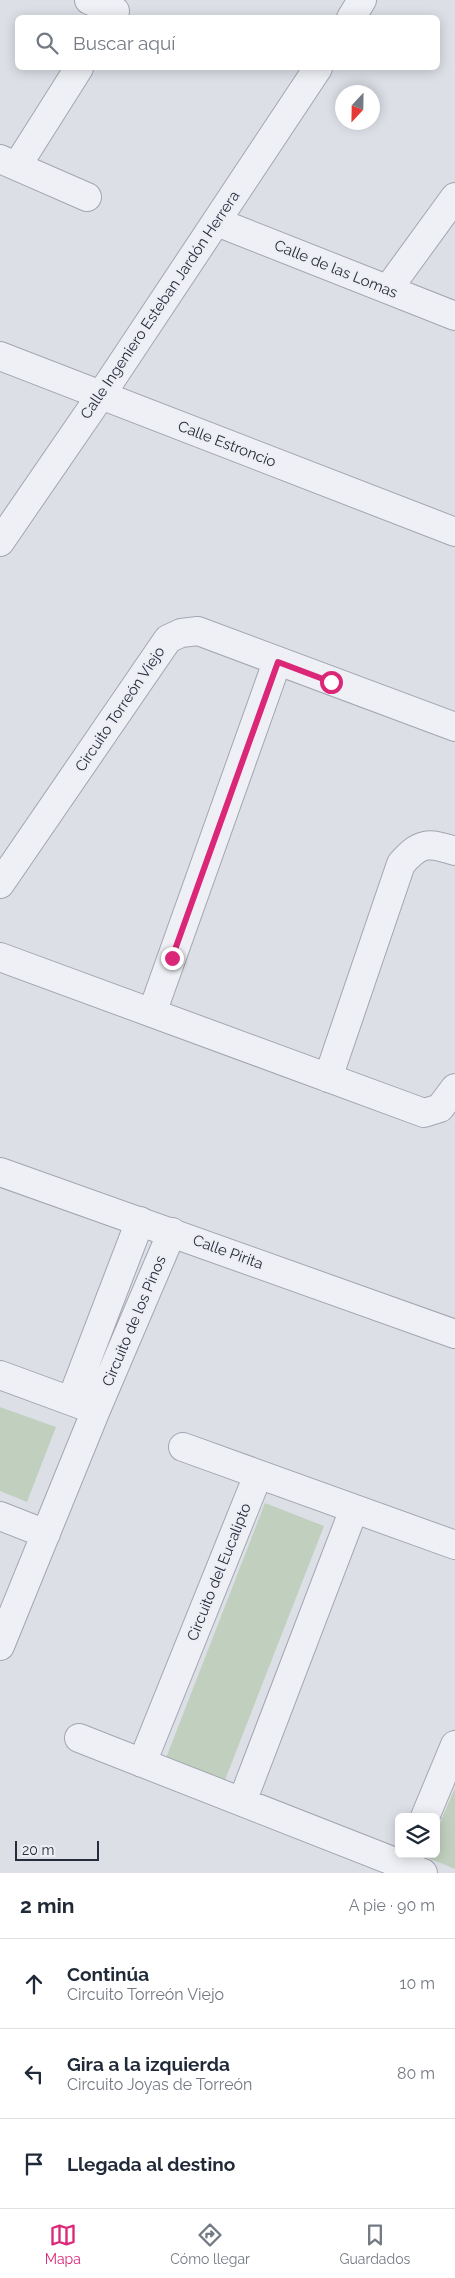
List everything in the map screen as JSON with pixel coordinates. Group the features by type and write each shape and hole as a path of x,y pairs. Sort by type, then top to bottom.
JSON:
{"street":[{"path":"89,0 116,9"},
{"path":"353,15 362,0"},
{"path":"77,70 8,162 87,197"},
{"name":"Calle Ingeniero Esteban Jardón Herrera","path":"0,542 101,395 317,70"},
{"path":"388,289 455,197"},
{"name":"Calle de las Lomas","path":"217,222 455,316"},
{"name":"Calle Estroncio","path":"0,356 455,532"},
{"name":"Circuito Torreón Viejo","path":"0,884 168,640 181,633 198,630 278,662 455,727"},
{"path":"152,1013 278,662"},
{"path":"328,1078 401,864 413,850 423,845 438,845 455,851"},
{"path":"0,957 424,1112 440,1108 455,1088"},
{"name":"Calle Pirita","path":"0,1172 455,1334"},
{"name":"Circuito de los Pinos","path":"0,1646 46,1534 83,1405 140,1221"},
{"name":"Circuito de los Pinos","path":"83,1405 172,1232"},
{"path":"0,1375 83,1405"},
{"path":"183,1447 455,1545"},
{"name":"Circuito del Eucalipto","path":"142,1763 258,1475"},
{"path":"242,1802 354,1509"},
{"path":"0,1516 46,1534"},
{"path":"79,1738 242,1802 413,1864"},
{"path":"427,1813 455,1745"}],"green space":[{"path":"0,1407 56,1427 27,1502 0,1491"},
{"path":"265,1503 324,1526 225,1780 166,1758"},
{"path":"455,1788 455,1869 428,1858 440,1858 440,1823"}],"route":[{"path":"172,958 278,662 331,682"}]}
